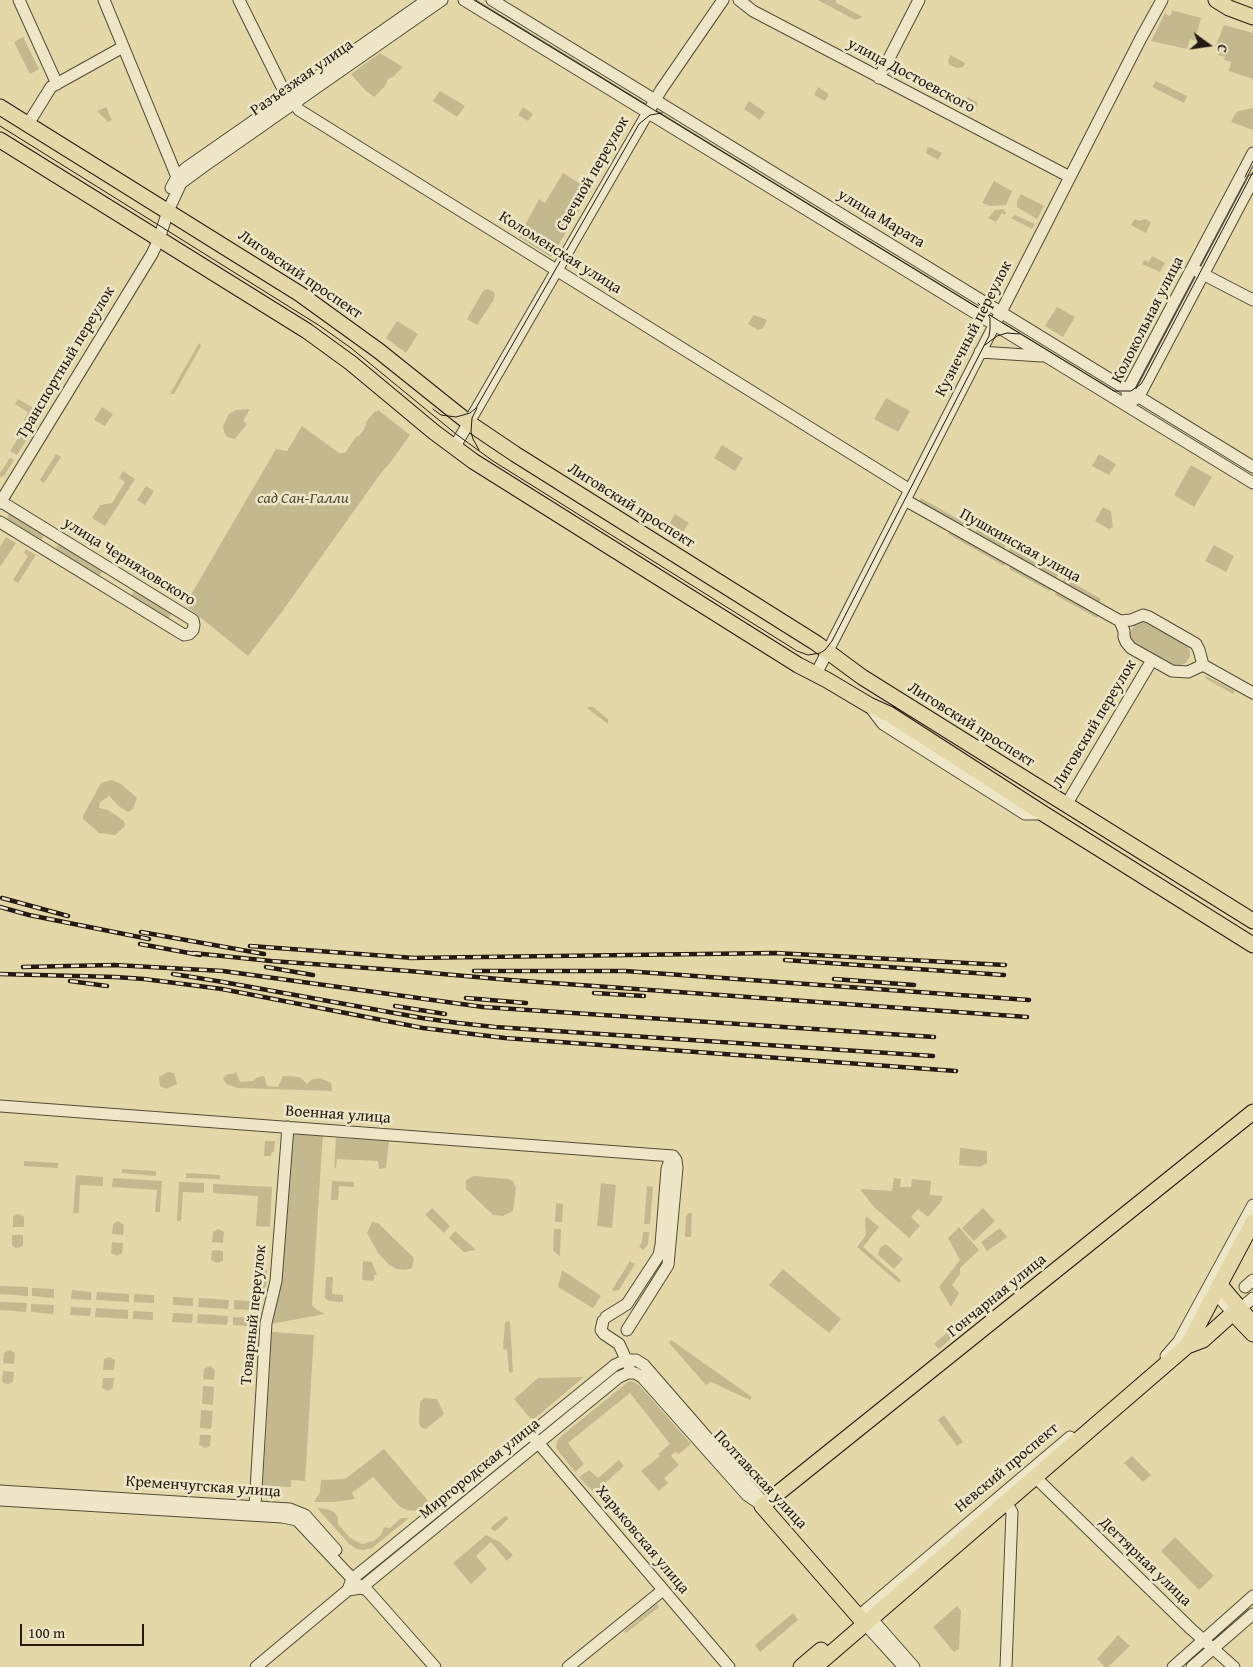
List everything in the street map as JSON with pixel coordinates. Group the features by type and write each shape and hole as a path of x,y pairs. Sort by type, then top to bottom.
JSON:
{"main road":[{"path":"1216,0 1228,8 1253,17"},
{"name":"Лиговский проспект","path":"0,107 275,277 387,357 469,423 515,454 816,643 823,667 868,705 889,714 1253,945"},
{"name":"Лиговский проспект","path":"0,140 321,341 454,448 481,467 760,642 802,668 842,664 1253,921"},
{"path":"1171,894 1181,877"},
{"name":"Гончарная улица","path":"764,1505 1253,1112"},
{"name":"Невский проспект","path":"1187,1346 1216,1285 1253,1222"},
{"path":"1216,1285 1253,1323"},
{"path":"1233,1313 1253,1334"},
{"name":"Невский проспект","path":"815,1667 865,1619 1004,1498 1035,1477 1187,1346 1203,1340 1233,1313"},
{"name":"Полтавская улица","path":"764,1505 865,1619"},
{"name":"Невский проспект","path":"801,1667 865,1619"}],"street":[{"path":"19,0 57,84"},
{"path":"104,0 179,180"},
{"name":"Коломенская улица","path":"239,0 291,100 307,115 557,270 907,495"},
{"name":"Разъезжая улица","path":"291,100 427,0"},
{"name":"Разъезжая улица","path":"179,180 194,162 442,0"},
{"name":"улица Марата","path":"492,0 1253,467"},
{"name":"Свечной переулок","path":"454,448 655,100 723,0"},
{"name":"улица Достоевского","path":"739,0 753,11 1070,177"},
{"path":"880,78 919,0"},
{"name":"Кузнечный переулок","path":"823,667 907,495 1162,0"},
{"name":"улица Марата","path":"473,1 648,113 1253,483"},
{"path":"28,124 51,87 123,47"},
{"name":"Колокольная улица","path":"1126,405 1128,389 1253,153"},
{"name":"Транспортный переулок","path":"0,502 151,257 159,239 165,209 179,180"},
{"name":"Колокольная улица","path":"1126,405 1138,396 1253,180"},
{"path":"1192,269 1253,300"},
{"name":"улица Марата","path":"980,352 1044,356"},
{"name":"Пушкинская улица","path":"907,495 1125,624 1124,637 1131,648 1172,671 1180,673 1188,672 1200,663"},
{"name":"улица Черняховского","path":"0,502 193,620 193,630 189,634 184,635 0,522"},
{"path":"44,549 53,534"},
{"path":"103,586 113,570"},
{"path":"1125,624 1143,615 1149,616 1196,644 1200,663 1253,693"},
{"name":"Лиговский переулок","path":"1066,805 1152,660"},
{"name":"Военная улица","path":"0,1106 673,1156"},
{"name":"Товарный переулок","path":"255,1506 266,1323 276,1281 288,1127"},
{"path":"624,1336 604,1334 601,1330 605,1319 611,1312 626,1304 659,1255 667,1169 673,1156 676,1160 677,1168 668,1265 624,1336 626,1360 631,1372"},
{"name":"Невский проспект","path":"1004,1498 1172,1351 1216,1285 1253,1205"},
{"path":"1216,1285 1233,1313"},
{"name":"Полтавская улица","path":"626,1360 636,1360 644,1365 764,1505"},
{"name":"Миргородская улица","path":"256,1667 535,1438 612,1368 626,1360"},
{"name":"Полтавская улица","path":"631,1372 642,1377 747,1495 764,1505"},
{"name":"Миргородская улица","path":"535,1438 619,1377 631,1372"},
{"name":"Харьковская улица","path":"535,1438 729,1667"},
{"name":"Дегтярная улица","path":"1035,1477 1203,1640 1234,1667"},
{"name":"Кременчугская улица","path":"0,1491 290,1509 305,1515 359,1584"},
{"path":"1004,1498 1012,1512 1006,1667"},
{"name":"Кременчугская улица","path":"0,1500 291,1518 303,1524 435,1667"},
{"path":"568,1667 663,1590"},
{"path":"1173,1667 1253,1596"},
{"path":"1192,1667 1253,1614"},
{"name":"Полтавская улица","path":"865,1619 904,1667"},
{"name":"Полтавская улица","path":"865,1619 914,1667"}],"green space":[{"path":"818,0 836,0 835,2 863,17 855,20"},
{"path":"1171,10 1201,18 1195,41 1190,39 1187,49 1151,41 1165,13 1169,16 1172,13"},
{"path":"1224,25 1253,33 1253,79 1229,71 1231,62 1224,60 1225,57 1218,55 1220,48 1215,47"},
{"path":"23,37 39,69 30,74 14,42"},
{"path":"380,53 403,67 393,77 388,79 386,85 374,97 351,74"},
{"path":"950,55 965,63 963,67 957,68 950,65 948,62"},
{"path":"1156,81 1187,96 1184,103 1152,87"},
{"path":"818,87 829,94 825,101 814,95"},
{"path":"440,91 465,106 457,117 433,101"},
{"path":"968,97 978,103 972,115 961,109"},
{"path":"749,101 765,112 760,120 744,109"},
{"path":"106,107 112,120 108,122 97,111"},
{"path":"523,107 533,114 528,121 518,115"},
{"path":"1253,108 1253,130 1231,122 1239,111"},
{"path":"930,147 942,153 938,160 926,153 927,148"},
{"path":"563,173 586,187 588,185 593,188 551,257 519,237 539,199 545,203"},
{"path":"994,181 1012,191 1006,205 991,206 982,203"},
{"path":"1021,194 1044,206 1037,219 1017,207 1017,201"},
{"path":"1003,209 1006,213 1005,215 1002,213 996,222 988,218 995,210"},
{"path":"1015,215 1035,224 1032,229 1011,218"},
{"path":"1135,219 1139,221 1145,219 1151,222 1146,233 1131,225"},
{"path":"1152,256 1165,263 1160,272 1142,264 1144,260 1149,262"},
{"path":"488,289 493,291 495,295 477,325 467,319 483,291"},
{"path":"1057,307 1075,317 1063,337 1045,326"},
{"path":"754,315 767,320 763,328 758,330 748,324"},
{"path":"397,321 418,334 406,353 386,338"},
{"path":"199,343 201,346 174,394 170,394"},
{"path":"886,398 910,411 898,432 874,419"},
{"path":"18,399 35,409 27,423 24,420 28,412 15,404"},
{"path":"102,407 113,414 105,426 94,420"},
{"path":"250,409 243,421 247,424 235,439 227,437 223,426 229,414 236,410"},
{"name":"сад Сан-Галли","path":"378,410 410,435 248,656 185,605 276,449 287,451 302,426 339,453 345,453 365,428 367,424 365,423"},
{"path":"25,427 32,431 17,455 10,451"},
{"path":"722,445 743,458 735,471 714,458"},
{"path":"56,454 61,457 44,483 40,480"},
{"path":"1099,454 1116,464 1109,475 1092,466"},
{"path":"10,458 14,460 4,476 0,477 0,473"},
{"path":"1191,465 1212,477 1194,507 1174,495"},
{"path":"123,471 135,479 105,526 92,518 100,505 112,503 125,482 119,478"},
{"path":"146,486 154,491 145,505 137,500"},
{"path":"921,498 972,527 970,530 919,502"},
{"path":"1103,507 1111,511 1113,527 1109,529 1095,521"},
{"path":"10,512 45,533 40,543 5,521"},
{"path":"675,514 689,523 679,538 666,530"},
{"path":"977,529 1006,545 1004,549 975,533"},
{"path":"950,530 1006,562 1004,566 948,534"},
{"path":"6,537 16,543 0,567 0,547"},
{"path":"60,542 104,569 98,578 54,551"},
{"path":"1214,545 1234,556 1226,572 1205,561"},
{"path":"1010,548 1058,575 1056,578 1008,552"},
{"path":"26,549 36,555 18,583 13,580 28,556 24,553"},
{"path":"1012,565 1052,588 1049,591 1009,569"},
{"path":"1065,578 1101,599 1099,603 1062,582"},
{"path":"136,588 173,611 167,621 130,598"},
{"path":"1057,591 1099,614 1097,618 1055,595"},
{"path":"1143,621 1186,644 1190,651 1190,656 1186,663 1177,666 1172,665 1134,644 1130,636 1131,631 1135,624"},
{"path":"1206,676 1235,691 1233,694 1205,678"},
{"path":"593,707 608,719 608,724 587,708"},
{"path":"112,780 121,784 137,798 133,809 128,812 109,796 100,802 99,808 108,810 124,821 125,826 115,835 99,833 83,819 101,783"},
{"path":"168,1072 174,1073 177,1084 166,1089 160,1086 159,1077"},
{"path":"236,1072 240,1082 253,1081 258,1077 264,1076 267,1086 278,1087 283,1076 300,1077 307,1084 311,1080 320,1078 331,1083 332,1091 238,1088 226,1084 223,1078 228,1074"},
{"path":"293,1130 323,1132 312,1305 325,1314 271,1324"},
{"path":"336,1138 389,1141 386,1168 379,1169 378,1161 337,1159 334,1169"},
{"path":"265,1141 275,1141 274,1152 272,1152 271,1156 264,1156"},
{"path":"960,1148 987,1151 987,1163 980,1167 959,1165"},
{"path":"24,1161 58,1163 58,1168 24,1166"},
{"path":"122,1169 156,1171 156,1176 122,1173"},
{"path":"186,1173 220,1175 220,1179 186,1178"},
{"path":"76,1175 103,1177 103,1186 80,1185 79,1213 73,1213"},
{"path":"474,1176 513,1181 516,1188 513,1211 503,1216 493,1215 466,1189 466,1180"},
{"path":"113,1178 162,1181 160,1212 155,1212 157,1190 112,1187"},
{"path":"894,1178 901,1179 900,1187 911,1187 912,1179 931,1181 930,1195 943,1196 941,1202 928,1217 918,1209 911,1217 920,1226 909,1238 874,1207 860,1189 892,1191"},
{"path":"332,1181 354,1182 354,1187 339,1186 338,1200 331,1200"},
{"path":"179,1182 204,1183 204,1193 183,1192 181,1221 177,1221"},
{"path":"601,1183 616,1185 612,1228 597,1226"},
{"path":"213,1184 272,1187 270,1227 256,1226 258,1196 213,1193"},
{"path":"647,1186 653,1187 650,1224 644,1224"},
{"path":"556,1203 563,1204 562,1222 555,1222"},
{"path":"432,1208 450,1226 444,1233 425,1215"},
{"path":"983,1208 995,1221 974,1241 962,1228"},
{"path":"692,1213 691,1237 685,1237 686,1216"},
{"path":"19,1214 24,1217 24,1227 13,1227 13,1216"},
{"path":"866,1216 879,1227 863,1247 901,1280 899,1283 857,1247 866,1235"},
{"path":"118,1221 124,1225 123,1235 112,1234 113,1224"},
{"path":"372,1222 378,1223 414,1258 412,1268 406,1270 397,1269 389,1265 378,1253 367,1233"},
{"path":"959,1227 979,1250 960,1268 960,1274 952,1285 959,1293 951,1307 939,1287 960,1260 948,1238"},
{"path":"1000,1228 1007,1237 987,1251 981,1242"},
{"path":"218,1229 224,1232 223,1243 212,1242 213,1232"},
{"path":"554,1229 561,1229 560,1256 553,1251"},
{"path":"455,1231 476,1250 464,1252 449,1238"},
{"path":"643,1232 649,1232 648,1244 644,1250 639,1247 642,1242"},
{"path":"12,1235 23,1235 23,1246 17,1248 12,1245"},
{"path":"112,1242 123,1243 122,1253 117,1256 111,1253"},
{"path":"887,1245 903,1259 894,1269 878,1255 880,1248"},
{"path":"212,1250 223,1251 223,1261 217,1263 211,1260"},
{"path":"363,1261 372,1262 377,1275 374,1275 374,1281 362,1280"},
{"path":"630,1261 635,1264 619,1290 612,1290"},
{"path":"783,1269 841,1319 829,1333 769,1285"},
{"path":"253,1270 267,1270 266,1286 260,1295 252,1295"},
{"path":"562,1270 601,1296 593,1308 558,1287"},
{"path":"326,1277 333,1277 332,1294 343,1295 343,1302 329,1301 325,1298"},
{"path":"0,1286 28,1287 28,1296 0,1294"},
{"path":"32,1288 54,1289 54,1298 32,1296"},
{"path":"72,1290 91,1292 91,1300 71,1299"},
{"path":"97,1292 129,1294 129,1302 96,1300"},
{"path":"134,1294 154,1295 154,1303 134,1302"},
{"path":"173,1297 193,1298 193,1306 173,1305"},
{"path":"199,1298 229,1300 228,1309 198,1307"},
{"path":"234,1300 262,1302 261,1311 234,1309"},
{"path":"0,1302 27,1303 26,1312 0,1310"},
{"path":"31,1304 54,1305 53,1314 31,1312"},
{"path":"71,1307 91,1308 90,1316 70,1315"},
{"path":"96,1308 128,1310 128,1319 95,1317"},
{"path":"133,1311 153,1312 153,1320 133,1319"},
{"path":"173,1313 193,1314 192,1323 172,1322"},
{"path":"198,1314 228,1316 227,1325 197,1323"},
{"path":"233,1317 261,1318 260,1327 233,1325"},
{"path":"510,1321 513,1372 510,1373 507,1350 503,1349 505,1322"},
{"path":"951,1329 956,1334 939,1349 934,1344"},
{"path":"272,1332 314,1335 305,1481 291,1480 291,1487 263,1486"},
{"path":"671,1340 752,1397 750,1400 711,1382 706,1385 669,1343"},
{"path":"10,1350 15,1353 14,1364 3,1363 4,1353"},
{"path":"109,1357 115,1360 114,1370 103,1370 104,1359"},
{"path":"210,1366 215,1370 214,1380 203,1379 204,1369"},
{"path":"3,1371 14,1372 13,1382 8,1384 2,1381"},
{"path":"584,1377 534,1419 530,1418 514,1399 538,1378"},
{"path":"103,1378 114,1378 113,1388 108,1391 102,1388"},
{"path":"632,1381 639,1385 691,1444 679,1454 675,1452 671,1456 679,1465 664,1478 668,1483 659,1491 641,1471 660,1456 658,1454 670,1444 630,1393 568,1443 584,1464 575,1472 556,1448 560,1437 628,1382"},
{"path":"203,1386 214,1387 213,1405 202,1404"},
{"path":"424,1398 437,1399 444,1414 426,1429 422,1428 419,1424 420,1402"},
{"path":"201,1410 213,1411 211,1429 200,1428"},
{"path":"944,1415 963,1442 957,1446 938,1420"},
{"path":"200,1435 211,1435 210,1446 205,1448 199,1445"},
{"path":"384,1449 429,1502 418,1511 400,1507 373,1477 352,1493 355,1499 314,1502 320,1492 321,1480 345,1479"},
{"path":"1132,1456 1151,1475 1143,1482 1124,1463"},
{"path":"619,1460 624,1466 594,1493 579,1477 589,1470 598,1478"},
{"path":"317,1508 334,1512 338,1517 338,1524 350,1538 362,1544 374,1541 381,1535 384,1527 390,1528 401,1518 409,1518 372,1548 363,1550 349,1544"},
{"path":"505,1516 509,1518 498,1529 495,1531 491,1529 492,1526"},
{"path":"486,1535 500,1542 513,1555 507,1561 491,1542 476,1556 487,1569 471,1584 453,1563"},
{"path":"1175,1537 1214,1576 1199,1590 1161,1551"},
{"path":"657,1604 659,1607 626,1633 624,1631"},
{"path":"957,1606 961,1611 959,1649 954,1652 933,1627"},
{"path":"793,1613 798,1620 760,1652 755,1645"},
{"path":"1118,1635 1130,1646 1108,1667 1105,1667 1097,1659"}],"tram line":[{"path":"474,0 1114,391 1131,391 1141,384 1253,172"},
{"path":"433,409 441,415 456,417 470,413 476,408 639,124 650,115 662,113"},
{"path":"0,126 320,326 351,348 456,434 493,461 797,651 808,655 820,653 832,641 989,336 990,318 978,303"},
{"path":"1245,177 1253,161"},
{"path":"985,345 997,336 1007,333 1019,334"},
{"path":"477,408 472,418 471,432 479,450"}],"railway":[{"path":"2,898 68,916"},
{"path":"0,907 29,915 149,939"},
{"path":"141,932 264,954"},
{"path":"140,944 200,955"},
{"path":"250,946 414,958"},
{"path":"193,953 510,980 1027,1017"},
{"path":"409,958 775,953 1005,965"},
{"path":"785,960 1004,975"},
{"path":"23,967 114,965 223,971 483,1007 934,1037"},
{"path":"266,967 313,975"},
{"path":"474,971 625,971 1029,1000"},
{"path":"0,974 144,979 222,989 423,1028 505,1038 956,1071"},
{"path":"173,974 422,1018 495,1027 933,1056"},
{"path":"834,979 914,985"},
{"path":"70,981 107,986"},
{"path":"594,993 644,996"},
{"path":"466,998 526,1003"},
{"path":"395,1006 445,1014"}]}
